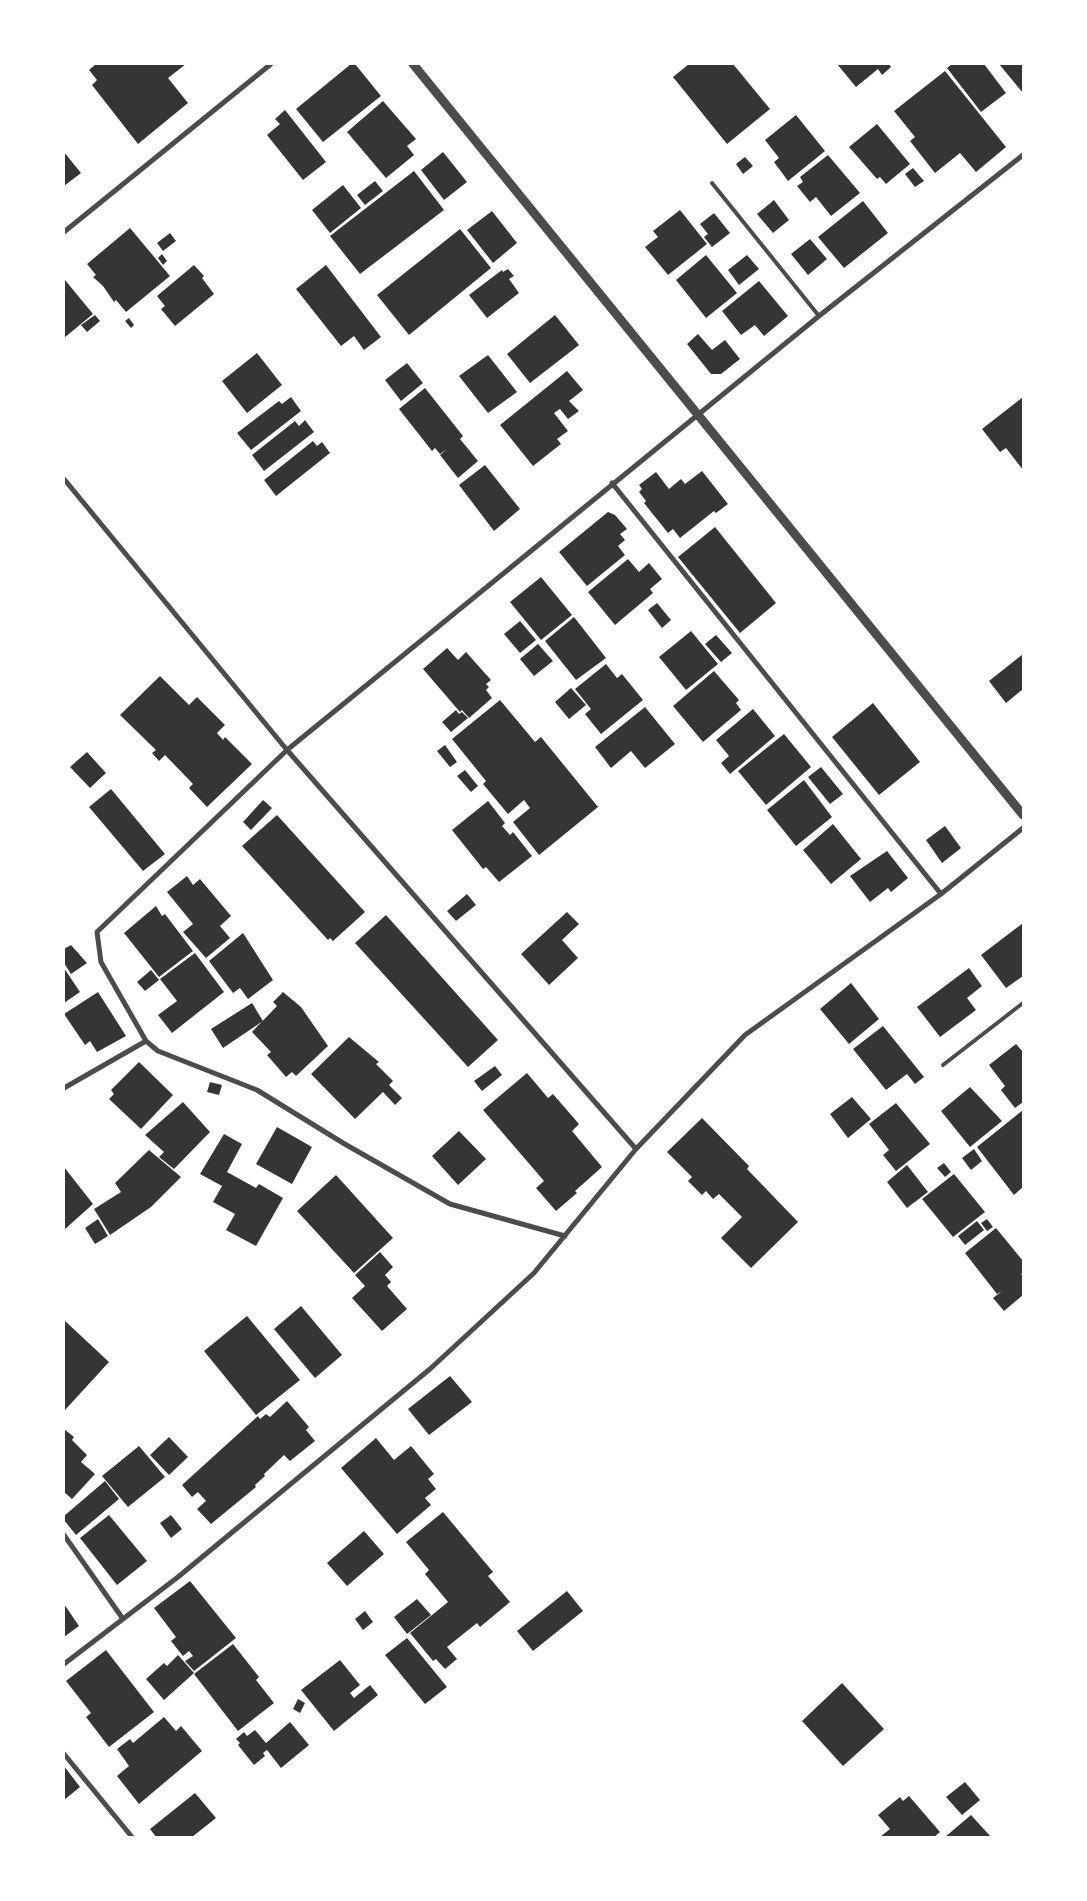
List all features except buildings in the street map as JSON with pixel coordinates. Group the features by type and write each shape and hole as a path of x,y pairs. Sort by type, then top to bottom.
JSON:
{"street":[{"path":"64,232 271,64"},
{"path":"413,64 1023,815"},
{"path":"565,1236 450,1204 343,1143 258,1090 158,1050 146,1041 101,962 97,932 287,750 819,316 1023,155"},
{"path":"64,479 287,750 636,1149"},
{"path":"612,484 941,894"},
{"path":"64,1664 203,1558 430,1370 534,1273 636,1149 746,1035 941,894 1023,828"},
{"path":"64,1088 146,1041"},
{"path":"64,1535 123,1619"},
{"path":"64,1754 132,1837"}],"lane":[{"path":"712,183 819,316"},
{"path":"943,1065 1023,1003"}]}
